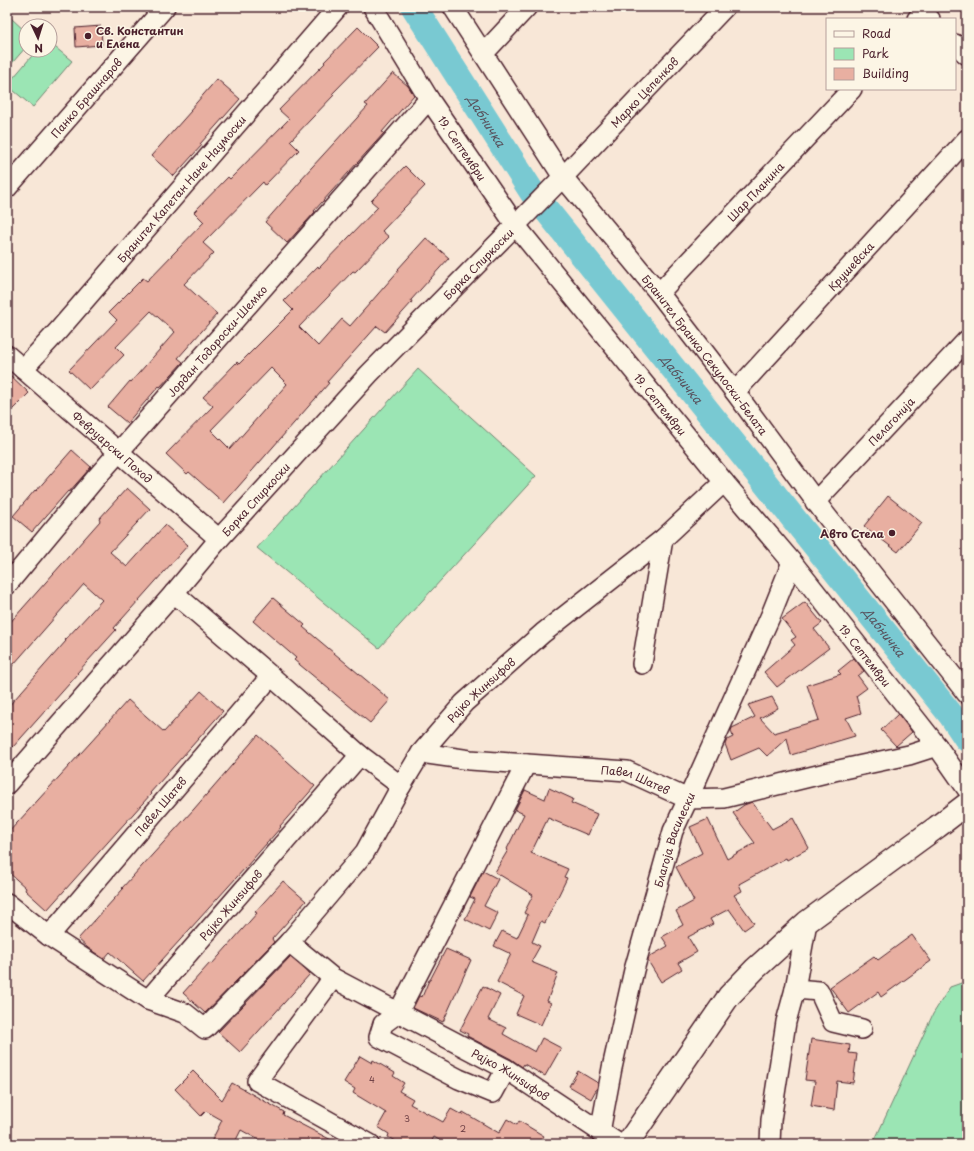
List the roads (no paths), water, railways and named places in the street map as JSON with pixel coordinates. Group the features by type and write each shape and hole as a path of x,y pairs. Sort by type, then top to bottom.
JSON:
{"main road":[{"path":"627,1144 729,996 760,964 806,922 967,804"}],"street":[{"name":"Панко Брашнаров","path":"7,188 165,7"},
{"name":"Бранител Капетан Нане Наумоски","path":"23,369 58,331 338,7"},
{"name":"19. Септември","path":"373,7 429,99 516,226 724,482 792,562 937,746 967,789"},
{"name":"Бранител Бранко Секулоски-Белата","path":"454,7 563,177 659,293 735,392 815,502 967,694"},
{"path":"484,53 528,7"},
{"name":"Марко Цепенков","path":"516,226 725,7"},
{"path":"918,18 923,13 929,18"},
{"path":"956,45 967,55"},
{"name":"Шар Планина","path":"659,293 851,90"},
{"name":"Јордан Тодороски-Шемко","path":"7,584 119,451 429,99"},
{"name":"Крушевска","path":"735,392 967,139"},
{"name":"Борка Спиркоски","path":"7,784 174,593 219,539 369,374 516,226"},
{"name":"Пелагонија","path":"815,502 967,340"},
{"name":"Февруарски Поход","path":"7,355 219,539"},
{"name":"Рајко Жинѕифов","path":"360,755 148,1000 185,1013 205,1029 289,942 365,852 421,753 464,703 543,633 663,539 724,482"},
{"path":"642,664 663,539"},
{"name":"Благоја Василески","path":"600,1132 612,1068 634,970 673,831 770,617 792,562"},
{"path":"174,593 360,755 401,786"},
{"name":"Павел Шатев","path":"49,936 271,676"},
{"name":"Павел Шатев","path":"421,753 470,760 627,771 688,799 724,798 834,771 909,755 937,746"},
{"path":"506,1069 493,1093 459,1079 378,1037 383,1024 398,1013 526,764"},
{"path":"7,903 49,936 148,1000"},
{"path":"770,1144 771,1120 786,1022 795,989 806,922"},
{"name":"Рајко Жинѕифов","path":"289,942 334,978 506,1069 619,1144"},
{"path":"334,978 257,1081 370,1144"},
{"path":"795,989 819,990 833,1022 862,1029"}],"waterway":[{"name":"Дабничка","path":"414,7 532,192 951,715 967,739"}],"place":[{"name":"Св. Константин и Елена","path":"88,36"},
{"name":"Авто Стела","path":"892,533"}]}
